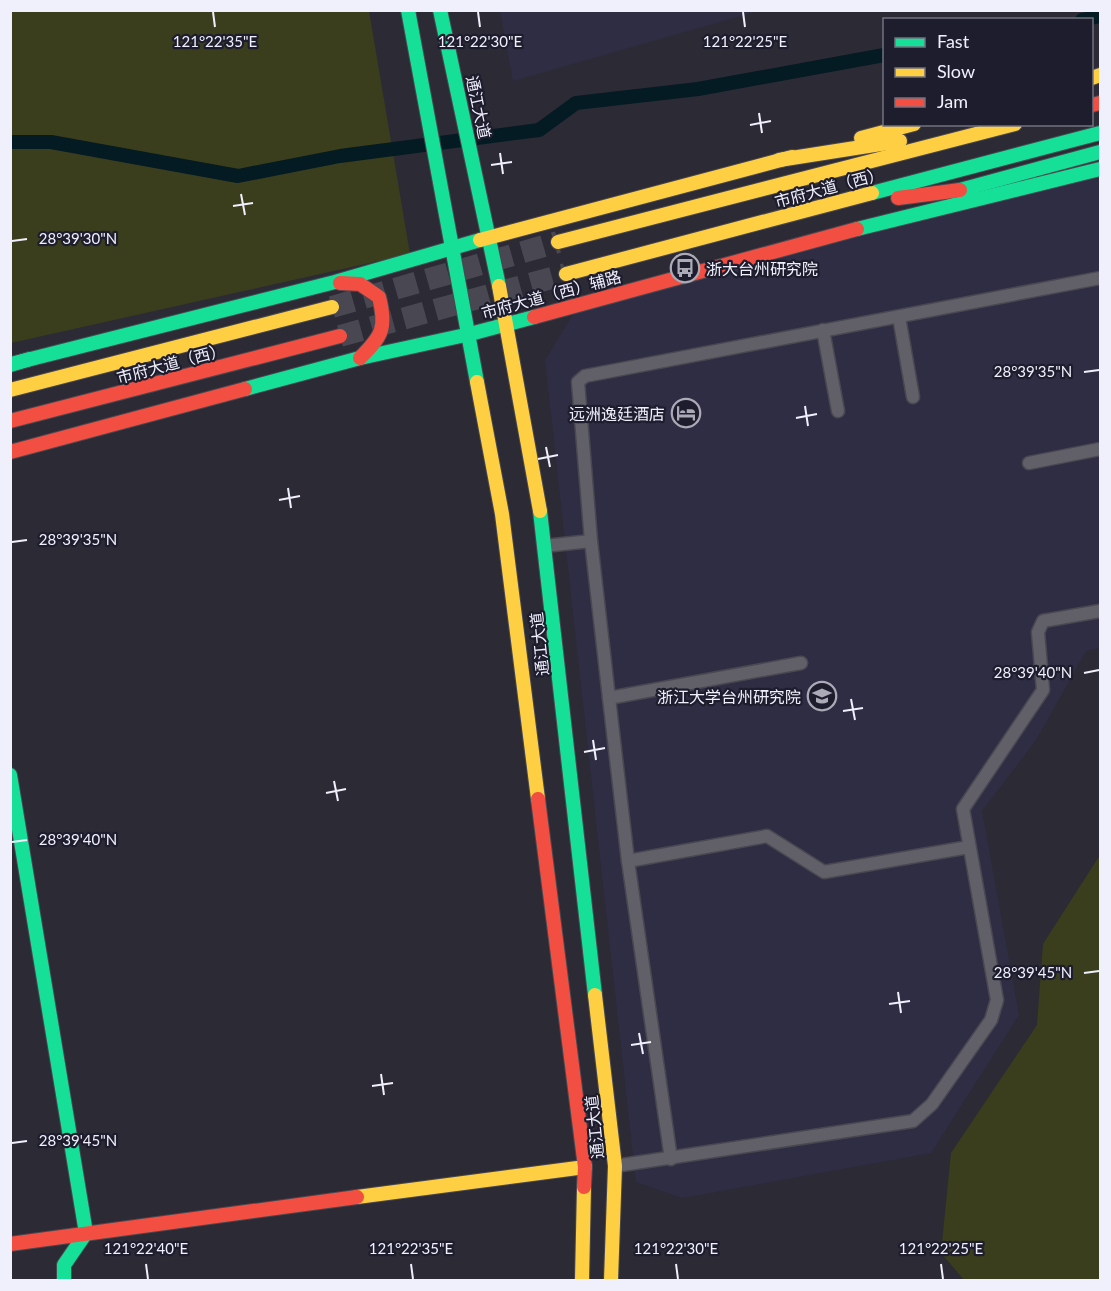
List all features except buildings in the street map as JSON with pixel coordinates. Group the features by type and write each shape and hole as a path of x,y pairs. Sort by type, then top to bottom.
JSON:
{"main road":[{"name":"通江大道","path":"408,10 502,513 585,1167 582,1281"},
{"name":"通江大道","path":"440,10 462,104 507,323 540,512 615,1166 611,1281"},
{"path":"10,364 335,282 489,237 906,126"},
{"path":"779,160 990,126"},
{"name":"市府大道（西）","path":"558,242 1007,126"},
{"path":"432,138 441,151 454,153 464,146 467,132"},
{"name":"市府大道（西）","path":"566,274 1101,133"},
{"path":"811,209 960,190 1101,152"},
{"name":"市府大道（西）辅路","path":"10,452 360,358 470,334 794,245 1101,169"},
{"path":"884,223 960,190"},
{"path":"335,282 360,284 379,297 385,316 383,326 378,340 360,358"},
{"name":"市府大道（西）","path":"10,390 332,307"},
{"name":"市府大道（西）","path":"10,421 340,336"},
{"path":"10,775 86,1233 64,1265 64,1281"},
{"path":"10,1244 585,1167"}],"street":[{"path":"671,1159 628,861 591,541 578,382 585,376 1101,278"},
{"path":"899,317 913,397"},
{"path":"823,330 838,411"},
{"path":"1029,463 1101,449"},
{"path":"544,546 591,541"},
{"path":"615,1166 913,1121 932,1104 991,1020 997,1000 963,809 1044,690 1038,632 1043,621 1101,611"},
{"path":"609,698 801,663"},
{"path":"628,861 767,836 824,872 969,847"}],"shaded area":[{"path":"500,10 758,10 758,11 513,81"},
{"name":"浙江大学台州研究院","path":"1100,174 1100,648 1086,651 1036,740 982,811 1019,1015 931,1153 682,1198 636,1182 545,360 575,311"}],"green space":[{"path":"10,11 369,11 410,254 11,343"},
{"path":"1100,855 1100,1280 964,1280 941,1253 951,1153 1037,1025 1043,944"}],"waterway":[{"path":"1091,18 1100,16"},
{"path":"10,142 51,142 238,176 340,156 539,130 576,103 698,89 883,55"}],"tunnel":[{"path":"332,307 558,242"},
{"path":"340,336 566,274"}],"traffic: fast":[{"path":"408,10 477,382"},
{"path":"440,10 499,286"},
{"path":"872,193 1100,133"},
{"path":"960,190 1100,152"},
{"path":"857,229 1100,169"},
{"path":"15,363 335,282 480,240"},
{"path":"245,389 360,358 470,334 534,317"},
{"path":"10,365 30,359"},
{"path":"540,511 595,995"},
{"path":"10,775 86,1233 64,1265 64,1280"}],"traffic: slow":[{"path":"1093,78 1100,75"},
{"path":"861,138 906,126"},
{"path":"558,242 1007,126"},
{"path":"779,160 900,141"},
{"path":"480,240 792,157"},
{"path":"566,274 872,193"},
{"path":"499,286 540,511"},
{"path":"10,390 332,307"},
{"path":"477,382 502,514 538,799"},
{"path":"595,995 615,1166 611,1280"},
{"path":"357,1197 585,1167"},
{"path":"582,1280 584,1187"}],"traffic: jam":[{"path":"1093,105 1100,103"},
{"path":"898,198 960,190"},
{"path":"534,317 857,229"},
{"path":"340,283 360,284 379,297 382,317 381,331 360,358"},
{"path":"10,421 340,336"},
{"path":"10,452 245,389"},
{"path":"538,799 585,1167 584,1187"},
{"path":"10,1244 357,1197"}],"place":[{"name":"浙大台州研究院","path":"685,268"},
{"name":"远洲逸廷酒店","path":"686,413"},
{"name":"浙江大学台州研究院","path":"822,696"}]}
